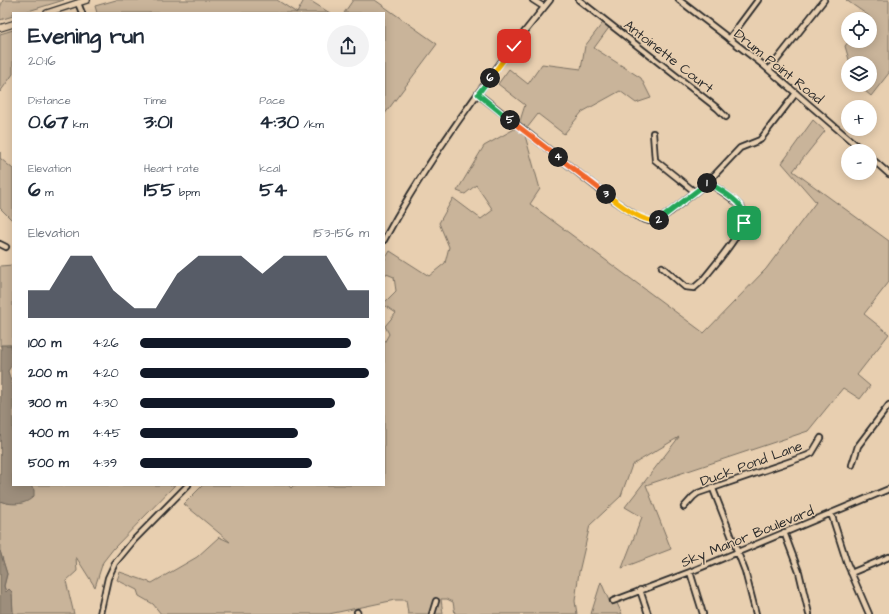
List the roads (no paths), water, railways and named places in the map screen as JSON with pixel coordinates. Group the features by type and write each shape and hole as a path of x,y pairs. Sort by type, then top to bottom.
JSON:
{"main road":[{"path":"50,12 87,0"},
{"path":"0,28 12,24"}],"street":[{"path":"533,0 544,7"},
{"path":"385,238 425,170 478,94 550,0"},
{"name":"Antoinette Court","path":"579,0 717,108 726,117"},
{"name":"Drum Point Road","path":"679,0 769,70 855,144"},
{"path":"729,39 758,0"},
{"path":"769,70 824,0"},
{"path":"78,3 82,12"},
{"path":"478,94 609,197 640,218 650,221 660,219 708,182 740,148 760,140 796,93"},
{"path":"653,133 656,160 695,192"},
{"path":"877,163 889,174"},
{"path":"662,267 685,287 694,288 702,282 741,230 746,218 745,212 741,206 708,182"},
{"path":"0,244 6,247"},
{"path":"852,465 858,446 888,408"},
{"name":"Duck Pond Lane","path":"684,507 692,497 812,453 821,438"},
{"path":"100,614 106,583 115,563 134,540 187,486"},
{"path":"713,489 745,571 756,614"},
{"name":"Sky Manor Boulevard","path":"613,601 690,572 889,489"},
{"path":"831,513 851,573 869,614"},
{"path":"784,532 799,572 808,614"},
{"path":"851,573 889,557"},
{"path":"690,572 703,614"},
{"path":"640,590 648,614"},
{"path":"432,614 436,601"}]}
